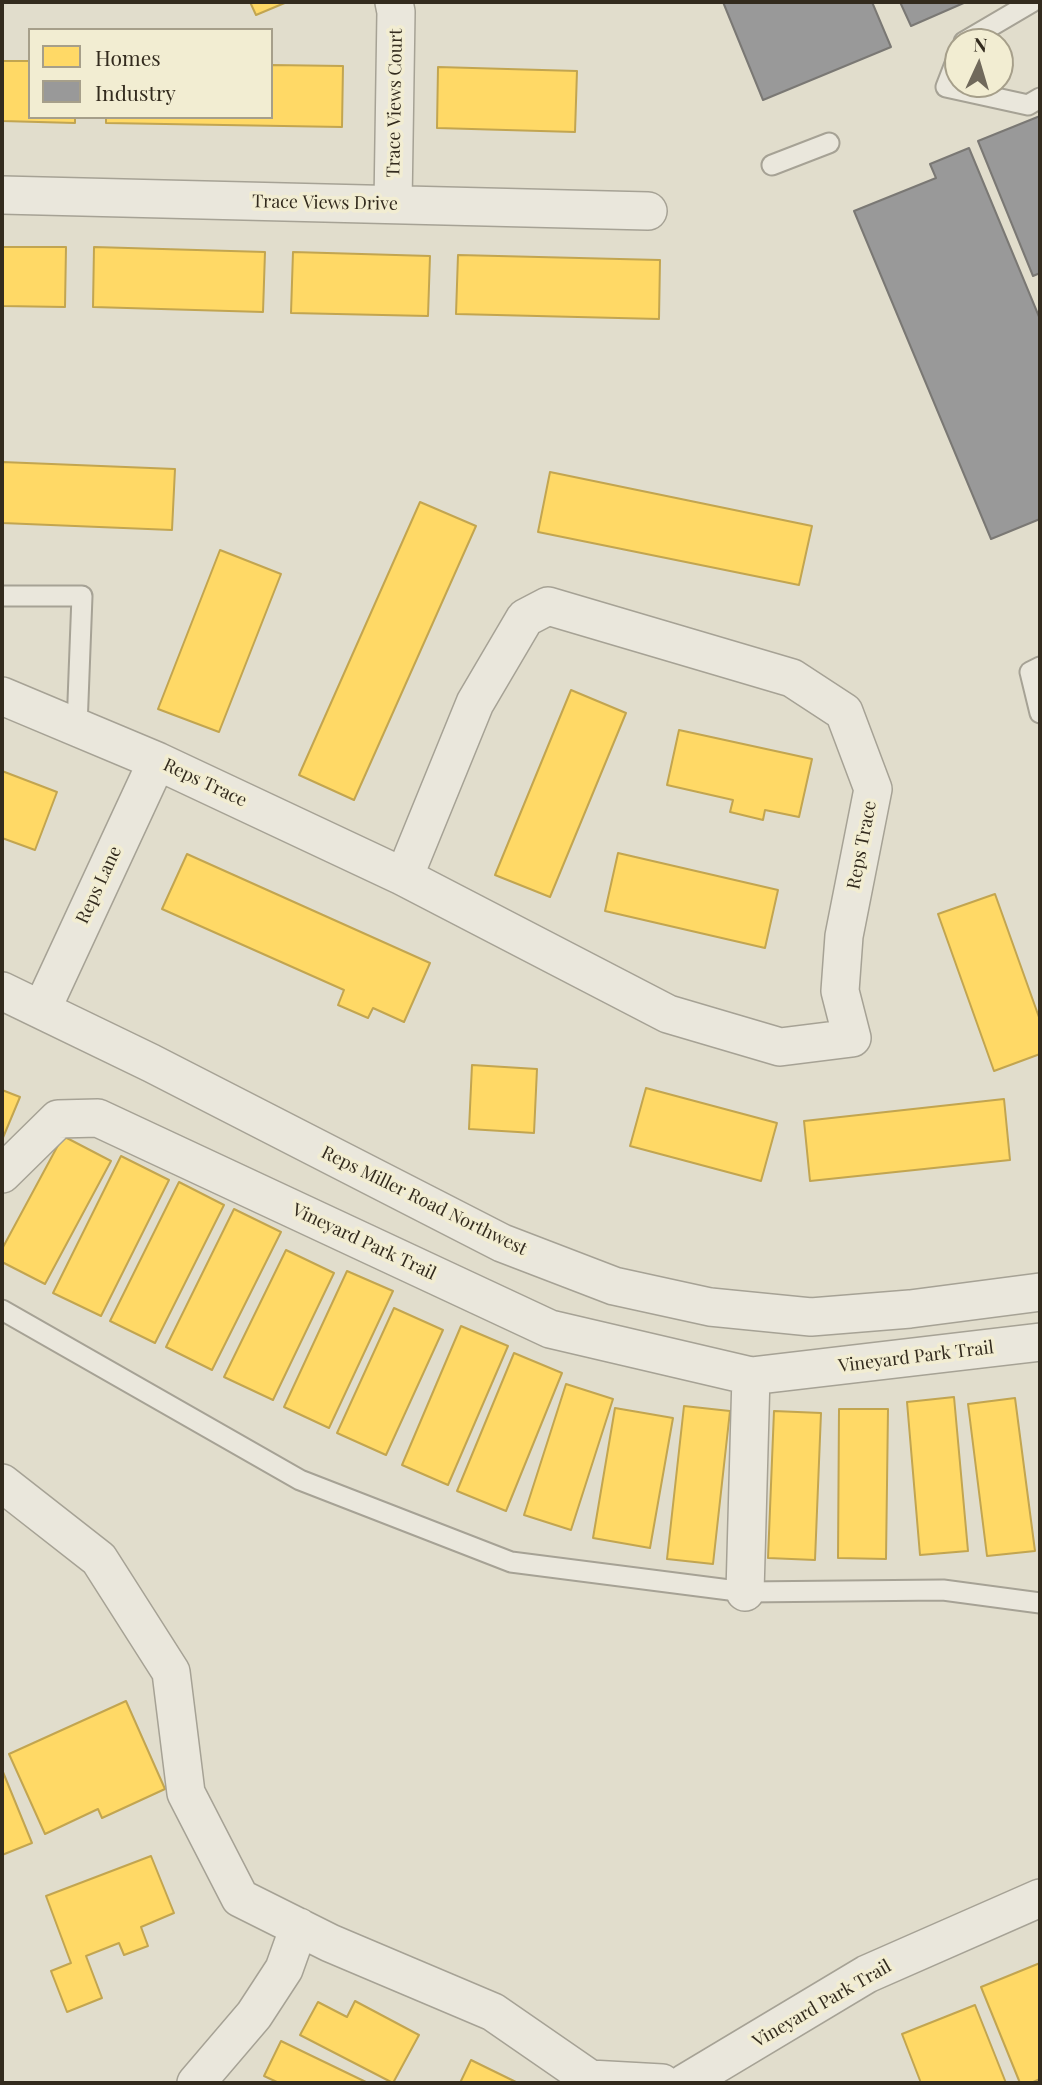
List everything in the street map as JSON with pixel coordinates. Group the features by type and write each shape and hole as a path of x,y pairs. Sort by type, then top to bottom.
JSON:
{"street":[{"name":"Trace Views Court","path":"393,204 394,2"},
{"name":"Trace Views Drive","path":"2,195 649,211"},
{"name":"Reps Trace","path":"2,696 158,761 404,877 668,1014 780,1047 852,1038 840,991 844,936 873,789 844,712 792,678 548,606 525,618 475,703 404,877"},
{"name":"Reps Lane","path":"42,1009 158,761"},
{"name":"Reps Miller Road Northwest","path":"2,991 502,1244 614,1286 710,1307 811,1317 910,1309 1040,1292"},
{"name":"Vineyard Park Trail","path":"2,1174 58,1119 98,1118 550,1329 751,1376 1040,1342"},
{"path":"745,1592 751,1376"},
{"path":"2,1483 99,1559 171,1672 186,1793 240,1898 330,1943 493,2011 590,2079 662,2083"},
{"name":"Vineyard Park Trail","path":"685,2083 867,1974 1040,1898"},
{"path":"196,2083 254,2015 284,1969 299,1927"}],"lane":[{"path":"988,28 1032,2"},
{"path":"996,98 1028,105 1040,98"},
{"path":"772,165 829,143"},
{"path":"2,596 82,596 77,727"},
{"path":"1040,667 1030,672 1040,713"},
{"path":"2,1310 300,1480 511,1562 745,1592 943,1590 1040,1604"}],"building: Homes":[{"path":"250,2 287,2 256,15"},
{"path":"2,61 28,61 28,119 75,119 75,123 2,121"},
{"path":"273,65 343,66 342,127 106,123 106,119 273,119"},
{"path":"438,67 577,71 575,132 437,128"},
{"path":"2,247 66,247 65,307 2,306"},
{"path":"94,247 265,252 263,312 93,307"},
{"path":"293,252 430,256 428,316 291,313"},
{"path":"458,255 660,260 659,319 456,314"},
{"path":"2,462 175,469 172,530 2,523"},
{"path":"550,472 812,526 799,585 538,532"},
{"path":"420,502 476,526 354,800 299,775"},
{"path":"220,550 281,574 219,732 158,709"},
{"path":"571,690 626,713 550,897 495,875"},
{"path":"679,730 812,759 799,817 765,810 763,820 730,812 733,800 667,785"},
{"path":"2,771 57,792 35,850 2,838"},
{"path":"618,853 778,890 765,948 605,911"},
{"path":"187,854 430,963 404,1022 373,1008 368,1018 338,1005 344,990 162,909"},
{"path":"995,894 1040,1020 1040,1054 994,1071 938,914"},
{"path":"472,1065 537,1069 534,1133 469,1129"},
{"path":"646,1088 777,1123 761,1181 630,1146"},
{"path":"2,1090 20,1097 2,1140"},
{"path":"1004,1099 1010,1160 810,1181 804,1121"},
{"path":"63,1136 111,1161 45,1284 2,1262 2,1249"},
{"path":"121,1156 169,1180 101,1316 53,1293"},
{"path":"179,1182 224,1205 155,1343 110,1321"},
{"path":"234,1209 281,1232 212,1370 166,1347"},
{"path":"286,1250 334,1273 273,1400 224,1377"},
{"path":"347,1271 393,1291 329,1428 284,1407"},
{"path":"394,1308 443,1330 386,1455 337,1433"},
{"path":"461,1326 508,1346 448,1485 402,1465"},
{"path":"514,1353 562,1373 506,1511 457,1491"},
{"path":"566,1384 613,1399 571,1530 524,1515"},
{"path":"954,1397 968,1551 920,1555 907,1402"},
{"path":"1015,1398 1035,1551 987,1556 968,1404"},
{"path":"684,1406 730,1411 713,1564 667,1559"},
{"path":"615,1408 673,1418 650,1548 593,1538"},
{"path":"839,1409 888,1409 886,1559 838,1558"},
{"path":"774,1411 821,1413 815,1560 768,1558"},
{"path":"126,1701 165,1789 102,1818 98,1809 45,1834 9,1754"},
{"path":"2,1773 32,1843 2,1855"},
{"path":"151,1856 174,1913 141,1927 148,1946 124,1955 119,1943 86,1956 102,1998 67,2012 51,1971 71,1963 46,1896"},
{"path":"1040,1963 1040,2079 1031,2083 1020,2083 981,1987"},
{"path":"355,2001 419,2035 393,2083 300,2035 318,2002 347,2017"},
{"path":"975,2005 1006,2083 921,2083 902,2034"},
{"path":"281,2041 368,2083 279,2083 264,2076"},
{"path":"471,2060 518,2083 460,2083"}],"building: Industry":[{"path":"723,2 872,2 891,47 763,100"},
{"path":"900,2 966,2 911,26"},
{"path":"1040,116 1040,273 1033,276 978,141"},
{"path":"969,148 1040,319 1040,519 991,539 854,211 936,178 930,164"}]}
